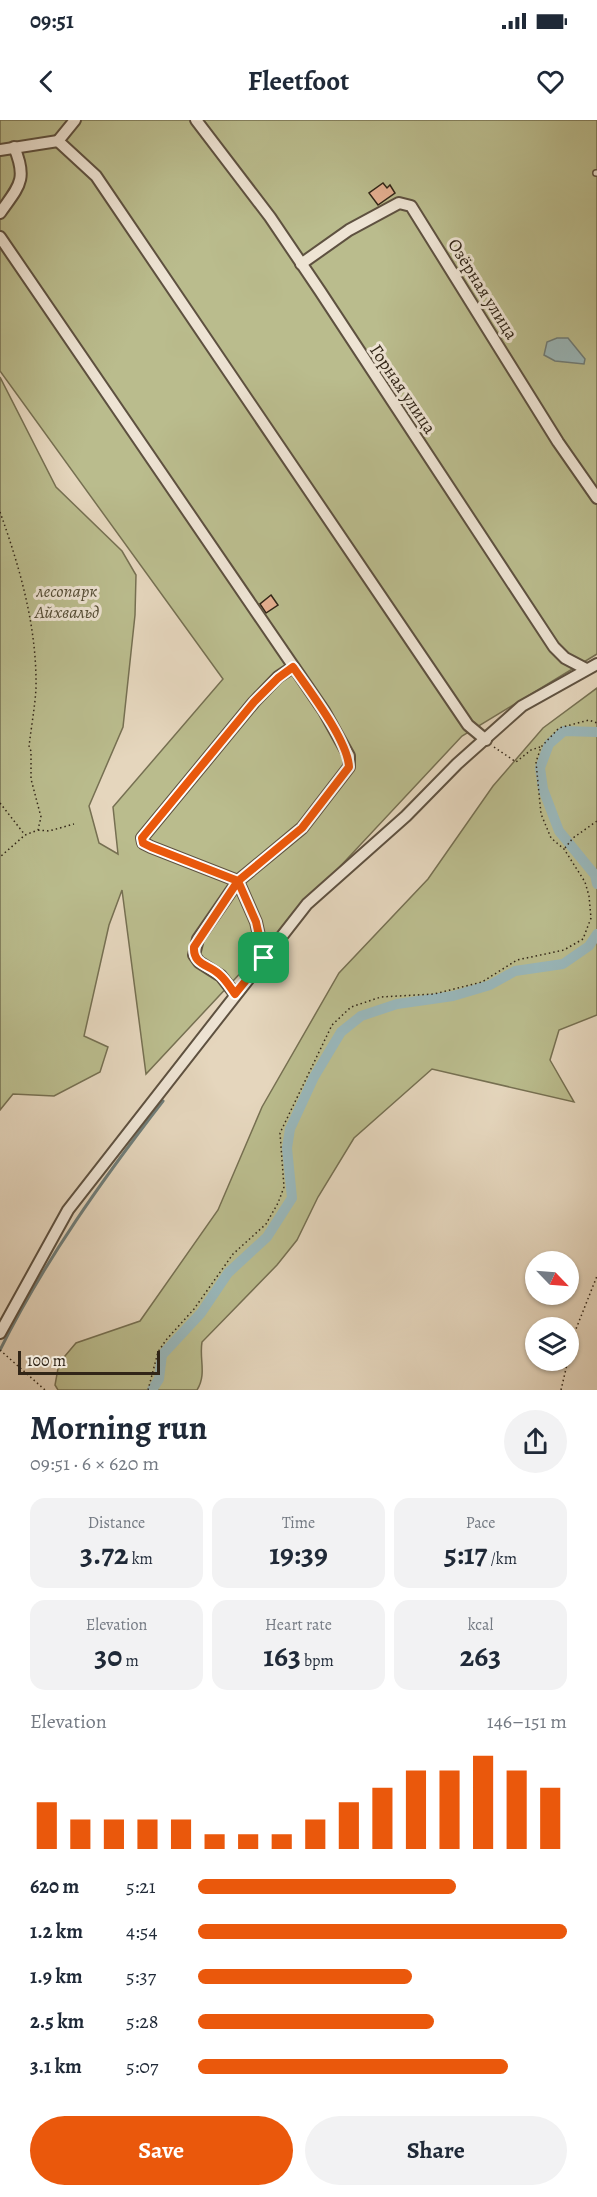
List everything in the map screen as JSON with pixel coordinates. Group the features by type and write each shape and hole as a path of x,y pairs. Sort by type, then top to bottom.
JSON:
{"street":[{"path":"0,150 58,141 75,120"},
{"name":"Горная улица","path":"196,120 301,264 554,647 565,658 586,669"},
{"path":"58,141 96,176 468,725 486,740"},
{"path":"0,213 20,186 22,166 14,147"},
{"name":"Озёрная улица","path":"301,264 349,230 399,203 411,206 558,442 597,498"},
{"path":"0,237 324,711 349,756 349,767 302,828 238,881 198,939 194,955 199,962 221,976 235,994"},
{"path":"0,1333 68,1210 307,904 406,816 458,764 522,706 597,664"},
{"path":"264,958 256,922 238,881 151,847 143,843 142,838 254,702 278,678 293,667"}],"path":[{"path":"0,512 16,557 33,645 36,688 29,747 31,779 40,817 38,830"},
{"path":"147,1390 158,1352 166,1340 194,1309 232,1254 266,1224 278,1203 284,1187 280,1133 332,1024 351,1007 381,997 434,994 482,982 517,960 564,950 583,939 591,918 589,896 585,882 564,849 551,838 541,814 536,762 541,747 559,729 589,720 597,723"},
{"path":"486,740 516,762 531,750 541,747"},
{"path":"0,803 25,835"},
{"path":"564,849 573,838 597,821"},
{"path":"0,857 25,835 38,830 49,831 74,824"},
{"path":"579,1321 597,1276"},
{"path":"0,1350 14,1360 45,1390"},
{"path":"561,1390 565,1371"}],"green space":[{"name":"лесопарк Айхвальд","path":"0,120 597,120 597,654 462,736 146,1074 122,890 109,925 84,1036 108,1047 100,1072 54,1096 13,1094 0,1110 0,377 56,487 122,551 136,575 135,615 123,727 89,806 99,843 118,854 113,807 223,679 0,371"},
{"path":"597,688 597,1015 559,1030 550,1060 574,1102 432,1069 354,1138 318,1197 297,1240 277,1265 202,1342 202,1378 197,1390 58,1390 55,1385 59,1363 76,1343 140,1321 218,1210 262,1107 339,973 428,879 493,786 543,728"}],"water":[{"path":"557,338 568,338 585,359 584,364 555,361 544,355 547,342"}],"building":[{"path":"383,183 387,188 390,185 395,193 378,205 369,193"},
{"path":"271,595 278,605 266,613 260,604"}],"waterway":[{"path":"597,732 564,731 549,744 540,768 543,789 559,831 595,875 597,884"},
{"path":"152,1390 159,1379 162,1355 201,1313 228,1273 267,1237 292,1198 287,1148 290,1129 314,1077 341,1032 361,1016 397,1004 453,996 490,985 515,971 563,964 589,946 597,934"},
{"path":"0,1350 55,1252 163,1101"}],"route":[{"path":"264,958 235,994 221,976 199,962 194,955 194,947 238,881 302,828 349,767 349,756 324,711 293,667 278,678 254,702 142,838 143,843 151,847 238,881 256,922 264,958"}]}
